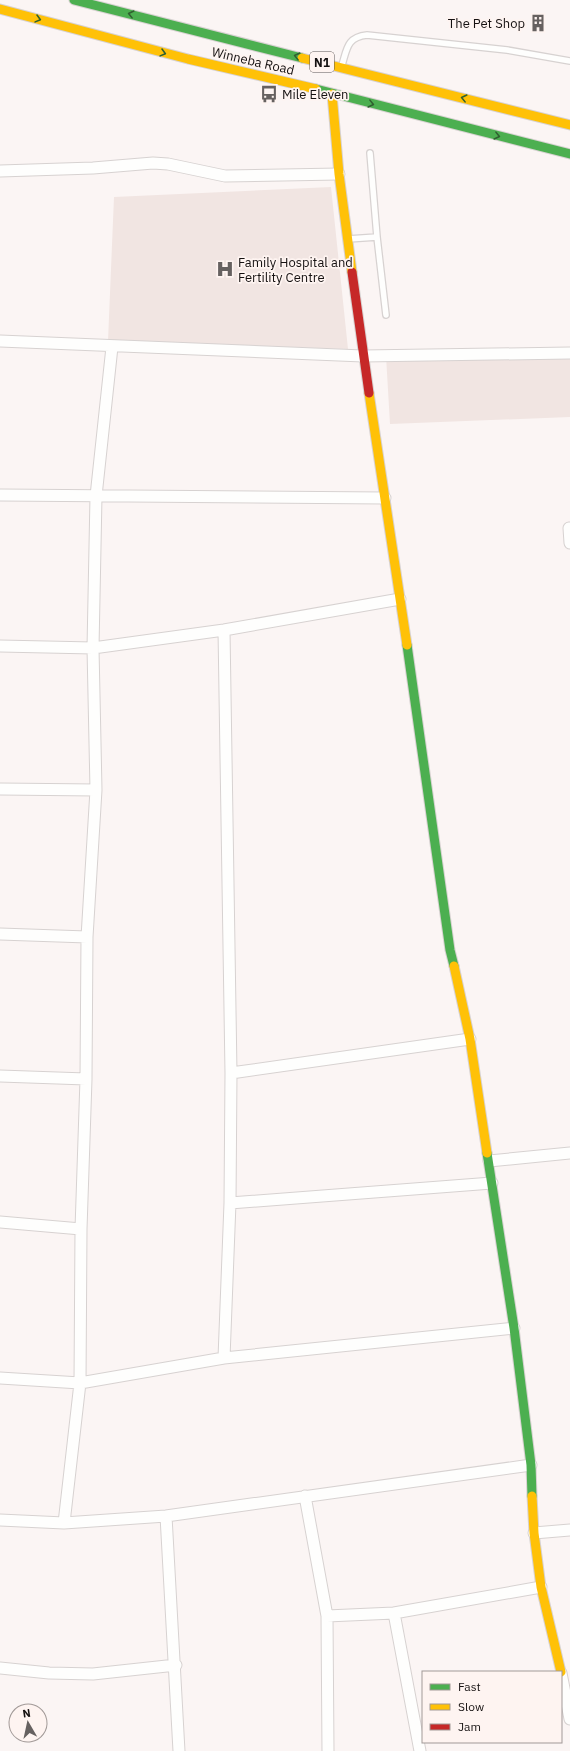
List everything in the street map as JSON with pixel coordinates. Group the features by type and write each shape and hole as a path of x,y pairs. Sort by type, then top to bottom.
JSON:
{"main road":[{"name":"Winneba Road","path":"74,0 570,124"},
{"name":"Winneba Road","path":"0,9 188,59 570,154"},
{"path":"332,94 339,174 363,356 386,498 450,950 470,1039 514,1328 531,1465 534,1533 541,1587 564,1677"}],"street":[{"path":"0,171 93,168 153,163 168,164 225,176 339,174"},
{"path":"0,342 363,356 570,353"},
{"path":"64,1523 80,1383 81,1229 86,1079 87,937 96,790 93,648 96,496 112,347"},
{"path":"0,495 386,498"},
{"path":"569,528 570,543"},
{"path":"0,646 93,648 224,630 400,599"},
{"path":"224,630 231,1072 230,1203 224,1358"},
{"path":"0,789 96,790"},
{"path":"0,934 87,937"},
{"path":"231,1072 470,1039"},
{"path":"0,1076 86,1079"},
{"path":"489,1161 570,1153"},
{"path":"230,1203 492,1183"},
{"path":"0,1222 81,1229"},
{"path":"0,1378 80,1383 224,1358 514,1328"},
{"path":"0,1520 64,1523 166,1516 531,1465"},
{"path":"305,1496 327,1616 328,1751"},
{"path":"166,1516 176,1665 179,1751"},
{"path":"534,1533 570,1530"},
{"path":"327,1616 394,1613 541,1587"},
{"path":"394,1613 420,1751"},
{"path":"0,1668 49,1673 92,1674 176,1665"},
{"path":"564,1677 570,1719"}],"lane":[{"path":"341,67 350,42 355,37 367,35 507,50 570,61"},
{"path":"370,153 377,237 386,315"},
{"path":"347,239 377,237"}],"shaded area":[{"name":"Family Hospital and Fertility Centre","path":"331,187 348,349 108,341 114,197"},
{"path":"570,355 570,417 390,424 386,356"}],"traffic: fast":[{"path":"74,0 302,58"},
{"path":"316,89 570,154"},
{"path":"407,645 450,950 454,966"},
{"path":"487,1153 514,1328 531,1465 532,1496"}],"traffic: slow":[{"path":"0,9 188,59 316,89"},
{"path":"302,58 570,125"},
{"path":"332,94 339,174 352,272"},
{"path":"369,393 407,645"},
{"path":"454,966 470,1039 487,1153"},
{"path":"532,1496 534,1533 541,1587 561,1671"}],"traffic: jam":[{"path":"352,272 369,393"}],"place":[{"name":"The Pet Shop","path":"538,23"},
{"name":"Mile Eleven","path":"269,94"},
{"name":"Family Hospital and Fertility Centre","path":"225,269"}]}
